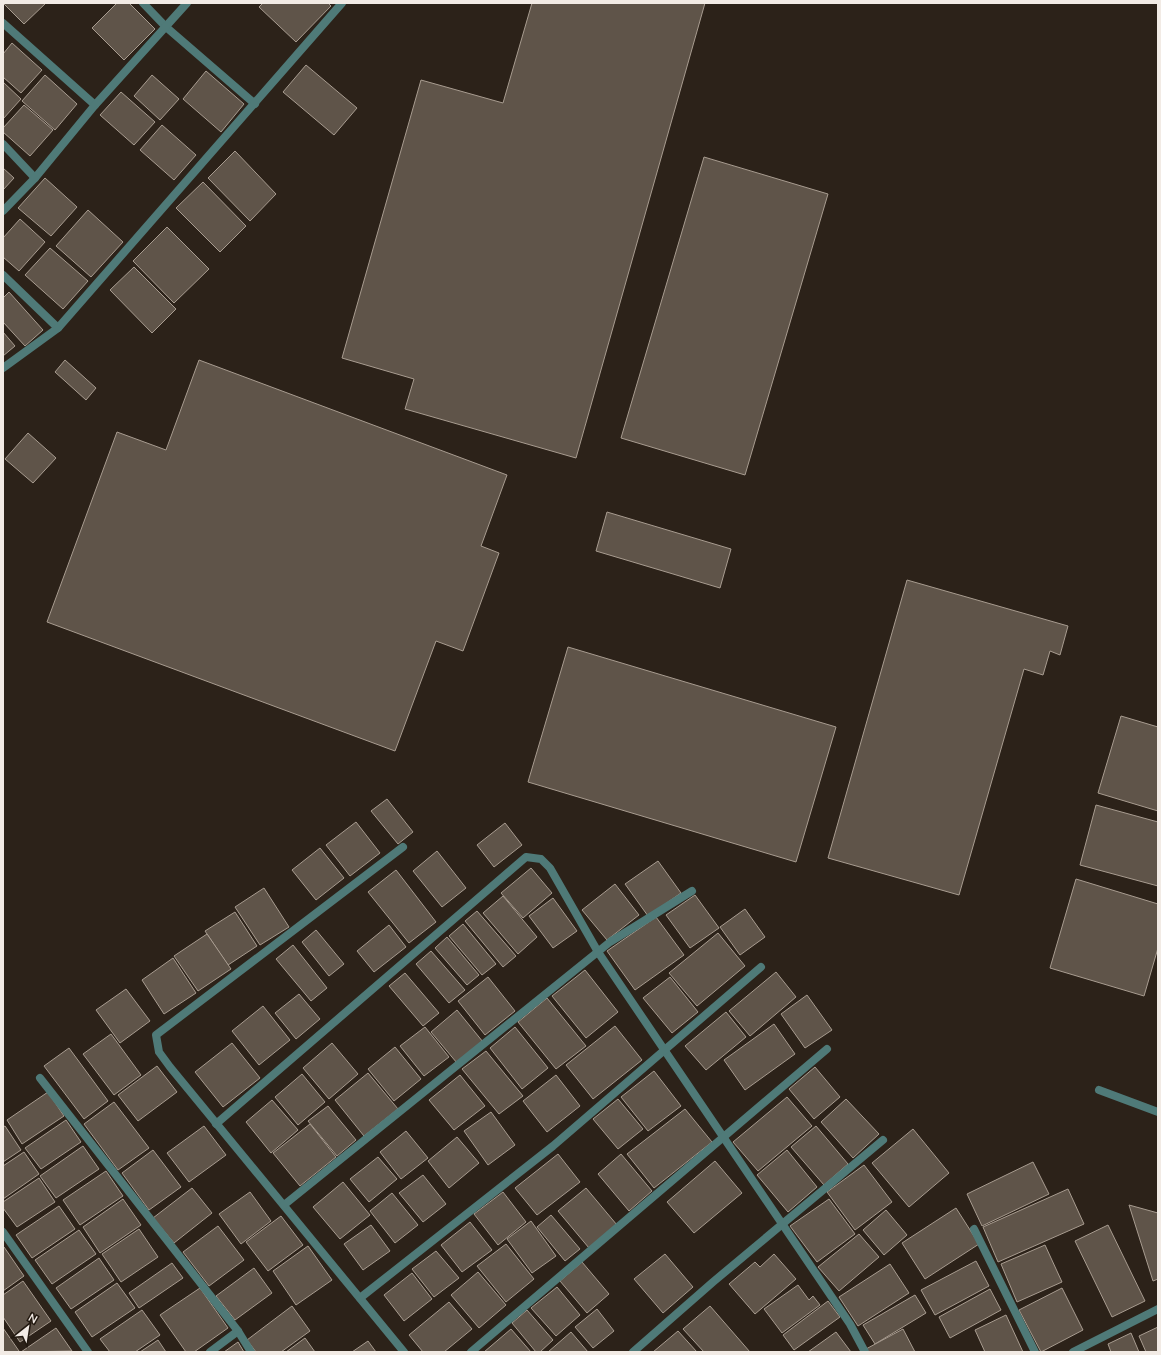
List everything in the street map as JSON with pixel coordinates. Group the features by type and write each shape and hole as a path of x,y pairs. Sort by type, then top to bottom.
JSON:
{"street":[{"path":"143,3 166,26 255,104"},
{"path":"3,212 35,178 95,105 187,3"},
{"path":"3,368 58,328 342,3"},
{"path":"3,23 95,105"},
{"path":"3,144 35,178"},
{"path":"3,275 58,328"},
{"path":"403,847 156,1035 159,1052 216,1124 404,1352"},
{"path":"216,1124 526,856 541,859 550,868 598,952 664,1051 724,1135 850,1324 865,1352"},
{"path":"284,1205 610,942 692,891"},
{"path":"360,1298 554,1146 761,967"},
{"path":"471,1352 724,1135 827,1050"},
{"path":"40,1078 238,1331 251,1352"},
{"path":"1099,1090 1158,1112"},
{"path":"634,1352 782,1224 883,1140"},
{"path":"974,1229 1035,1352"},
{"path":"3,1232 88,1352"},
{"path":"1073,1352 1158,1309"},
{"path":"210,1352 238,1331"}],"building":[{"path":"3,3 46,3 24,24"},
{"path":"117,3 129,3 155,29 124,60 92,28"},
{"path":"263,3 328,3 331,6 296,42 259,7"},
{"path":"532,3 705,3 576,458 405,409 414,379 342,358 421,80 503,103"},
{"path":"12,43 42,70 21,93 3,77 3,54"},
{"path":"306,65 357,108 334,135 283,92"},
{"path":"206,71 244,104 221,132 183,99"},
{"path":"45,75 77,104 55,130 22,101"},
{"path":"152,75 179,99 160,120 134,96"},
{"path":"3,82 21,99 3,119"},
{"path":"121,92 155,122 134,145 100,115"},
{"path":"24,105 53,130 30,156 3,132 3,128"},
{"path":"162,125 196,155 174,180 140,150"},
{"path":"235,151 276,194 250,221 208,178"},
{"path":"704,157 828,194 745,475 621,438"},
{"path":"3,168 14,178 3,190"},
{"path":"45,178 77,207 51,236 18,208"},
{"path":"203,182 246,226 220,252 176,208"},
{"path":"88,210 123,242 91,277 56,246"},
{"path":"20,219 45,242 19,271 3,257 3,238"},
{"path":"167,227 209,269 174,303 133,261"},
{"path":"50,248 88,281 63,309 25,275"},
{"path":"134,267 176,309 152,333 110,290"},
{"path":"9,292 43,330 25,346 3,322 3,298"},
{"path":"3,332 15,346 3,356"},
{"path":"65,360 96,388 86,400 55,372"},
{"path":"199,360 507,475 481,546 499,553 463,651 436,641 395,751 47,622 117,432 166,450"},
{"path":"28,433 56,458 33,483 5,459"},
{"path":"607,512 731,549 720,588 596,551"},
{"path":"907,580 1068,626 1060,655 1050,651 1043,675 1024,669 959,895 828,858"},
{"path":"568,647 836,727 796,862 528,782"},
{"path":"1121,716 1158,727 1158,811 1098,793"},
{"path":"387,799 413,832 398,844 371,811"},
{"path":"1096,805 1158,822 1158,886 1080,865"},
{"path":"356,822 380,853 350,876 326,845"},
{"path":"505,823 522,845 494,867 477,845"},
{"path":"320,848 344,878 316,900 292,870"},
{"path":"437,851 466,888 442,907 413,871"},
{"path":"658,861 681,893 648,916 625,884"},
{"path":"531,868 552,893 523,918 501,893"},
{"path":"396,870 436,922 409,943 368,892"},
{"path":"1076,879 1158,904 1158,948 1144,996 1050,968"},
{"path":"615,884 639,915 607,940 582,910"},
{"path":"264,888 289,927 260,945 235,907"},
{"path":"695,895 719,928 690,948 666,915"},
{"path":"503,896 537,937 518,954 483,913"},
{"path":"553,898 577,931 553,948 529,916"},
{"path":"745,909 765,937 740,955 720,927"},
{"path":"477,911 516,956 503,967 465,921"},
{"path":"235,912 257,946 228,965 205,931"},
{"path":"656,917 684,955 635,990 607,951"},
{"path":"463,924 496,964 482,975 449,936"},
{"path":"389,925 406,947 374,972 357,951"},
{"path":"316,930 344,964 329,976 302,942"},
{"path":"718,933 745,966 697,1006 669,973"},
{"path":"207,934 231,969 198,991 174,956"},
{"path":"447,937 479,975 467,985 435,948"},
{"path":"293,945 327,988 311,1001 276,959"},
{"path":"431,951 465,990 449,1003 416,964"},
{"path":"173,958 196,993 164,1014 142,980"},
{"path":"585,970 618,1012 586,1038 552,996"},
{"path":"776,972 796,997 750,1036 729,1011"},
{"path":"405,973 439,1013 423,1026 389,986"},
{"path":"488,977 515,1011 485,1035 458,1001"},
{"path":"670,977 698,1012 672,1033 643,998"},
{"path":"126,989 150,1021 120,1043 96,1010"},
{"path":"299,994 320,1019 296,1039 275,1013"},
{"path":"807,995 832,1030 805,1048 781,1014"},
{"path":"547,998 586,1046 556,1069 518,1022"},
{"path":"263,1006 290,1040 259,1065 232,1031"},
{"path":"457,1010 483,1042 457,1063 431,1032"},
{"path":"726,1012 746,1037 706,1070 685,1046"},
{"path":"774,1024 795,1054 745,1090 724,1060"},
{"path":"615,1026 642,1060 593,1099 566,1065"},
{"path":"425,1027 449,1057 424,1076 400,1046"},
{"path":"515,1027 548,1068 522,1089 490,1048"},
{"path":"111,1034 141,1075 114,1095 83,1054"},
{"path":"232,1043 260,1078 223,1107 195,1072"},
{"path":"332,1043 358,1074 329,1099 303,1068"},
{"path":"395,1047 421,1079 394,1101 368,1069"},
{"path":"69,1048 108,1101 84,1119 44,1066"},
{"path":"486,1051 523,1096 499,1114 462,1069"},
{"path":"157,1066 177,1092 138,1121 118,1095"},
{"path":"815,1067 840,1097 814,1119 789,1089"},
{"path":"654,1071 681,1106 648,1131 621,1097"},
{"path":"368,1073 398,1109 364,1136 335,1100"},
{"path":"302,1074 325,1102 298,1125 275,1097"},
{"path":"460,1075 485,1106 454,1130 429,1100"},
{"path":"556,1075 580,1106 547,1132 523,1101"},
{"path":"48,1092 64,1116 22,1144 7,1120"},
{"path":"787,1097 812,1126 758,1171 733,1142"},
{"path":"618,1099 643,1129 618,1149 593,1119"},
{"path":"846,1099 879,1134 853,1158 821,1122"},
{"path":"272,1100 298,1130 271,1153 246,1122"},
{"path":"114,1102 149,1148 118,1170 84,1124"},
{"path":"328,1106 356,1140 337,1156 308,1121"},
{"path":"685,1109 712,1142 654,1188 627,1154"},
{"path":"491,1112 515,1145 488,1165 464,1131"},
{"path":"66,1120 81,1142 41,1169 25,1148"},
{"path":"310,1124 336,1157 300,1186 273,1153"},
{"path":"5,1126 21,1150 3,1162 3,1127"},
{"path":"204,1126 226,1155 189,1182 167,1153"},
{"path":"816,1126 848,1164 824,1185 791,1147"},
{"path":"913,1129 949,1173 909,1207 872,1163"},
{"path":"406,1131 428,1158 401,1179 380,1152"},
{"path":"457,1137 479,1163 449,1188 428,1161"},
{"path":"83,1146 99,1169 56,1198 40,1176"},
{"path":"153,1150 181,1187 149,1210 122,1173"},
{"path":"787,1150 817,1187 788,1212 757,1175"},
{"path":"24,1152 39,1174 3,1199 3,1166"},
{"path":"558,1154 580,1182 537,1215 515,1188"},
{"path":"621,1154 652,1191 629,1211 598,1174"},
{"path":"378,1157 397,1179 369,1202 350,1179"},
{"path":"715,1161 742,1193 694,1233 667,1202"},
{"path":"1033,1162 1049,1194 982,1226 967,1194"},
{"path":"864,1165 892,1202 855,1230 827,1192"},
{"path":"106,1171 123,1196 80,1225 63,1200"},
{"path":"423,1175 446,1204 423,1222 399,1193"},
{"path":"39,1178 55,1202 17,1227 3,1208 3,1202"},
{"path":"343,1182 370,1215 340,1239 313,1207"},
{"path":"192,1188 212,1213 174,1243 153,1218"},
{"path":"586,1188 617,1225 589,1248 558,1211"},
{"path":"1068,1189 1084,1224 998,1262 983,1227"},
{"path":"250,1192 271,1221 241,1244 219,1214"},
{"path":"503,1192 526,1222 498,1245 474,1214"},
{"path":"392,1193 418,1225 395,1243 370,1211"},
{"path":"123,1199 141,1225 100,1253 83,1227"},
{"path":"829,1199 855,1234 817,1262 790,1226"},
{"path":"1129,1205 1158,1213 1158,1279 1153,1281"},
{"path":"59,1206 75,1229 32,1258 16,1235"},
{"path":"956,1208 979,1244 925,1279 902,1243"},
{"path":"886,1210 907,1235 884,1255 863,1230"},
{"path":"551,1215 580,1249 565,1261 537,1227"},
{"path":"281,1216 303,1245 268,1271 246,1242"},
{"path":"531,1221 556,1256 532,1273 507,1239"},
{"path":"470,1222 492,1250 462,1272 441,1245"},
{"path":"371,1225 390,1251 363,1270 344,1244"},
{"path":"1108,1225 1145,1301 1112,1317 1075,1241"},
{"path":"218,1226 244,1260 209,1286 183,1252"},
{"path":"139,1229 158,1257 121,1282 102,1254"},
{"path":"79,1230 96,1254 52,1284 35,1260"},
{"path":"859,1234 879,1257 839,1291 818,1267"},
{"path":"506,1244 534,1279 506,1302 477,1266"},
{"path":"1045,1245 1062,1282 1017,1302 1001,1264"},
{"path":"308,1246 332,1280 296,1305 273,1271"},
{"path":"4,1247 24,1276 3,1291 3,1248"},
{"path":"436,1251 459,1278 434,1297 412,1269"},
{"path":"665,1254 693,1287 663,1313 634,1279"},
{"path":"774,1254 796,1279 755,1314 729,1284 755,1262 760,1267"},
{"path":"99,1258 114,1280 71,1309 56,1288"},
{"path":"976,1261 989,1286 935,1315 921,1290"},
{"path":"582,1262 609,1294 587,1313 560,1281"},
{"path":"172,1263 183,1278 139,1308 129,1293"},
{"path":"890,1264 909,1293 858,1326 839,1297"},
{"path":"254,1268 272,1293 235,1320 216,1296"},
{"path":"478,1272 506,1305 479,1328 451,1295"},
{"path":"412,1273 432,1299 404,1321 384,1295"},
{"path":"23,1281 51,1321 20,1342 3,1317 3,1295"},
{"path":"117,1283 135,1308 92,1337 75,1312"},
{"path":"798,1285 809,1300 813,1296 820,1305 782,1333 764,1309"},
{"path":"557,1287 580,1315 556,1336 531,1308"},
{"path":"200,1288 228,1328 194,1352 186,1352 160,1315"},
{"path":"1062,1288 1083,1330 1041,1352 1019,1310"},
{"path":"990,1289 1001,1310 950,1338 939,1317"},
{"path":"915,1295 926,1313 875,1344 863,1325"},
{"path":"828,1301 840,1317 794,1350 783,1335"},
{"path":"449,1302 472,1329 444,1352 423,1352 409,1335"},
{"path":"292,1306 310,1331 281,1352 256,1352 247,1340"},
{"path":"710,1306 750,1352 704,1352 683,1329"},
{"path":"597,1309 614,1331 593,1348 575,1327"},
{"path":"142,1310 160,1335 135,1352 110,1352 100,1339"},
{"path":"527,1310 553,1340 540,1352 536,1352 512,1323"},
{"path":"1006,1315 1023,1352 985,1352 975,1330"},
{"path":"1158,1327 1158,1352 1146,1352 1139,1336"},
{"path":"3,1328 19,1351 3,1352"},
{"path":"56,1328 72,1351 21,1352"},
{"path":"511,1329 531,1352 484,1352"},
{"path":"903,1329 915,1352 867,1352 866,1349"},
{"path":"678,1331 697,1352 653,1352"},
{"path":"571,1332 588,1352 548,1352"},
{"path":"836,1332 851,1352 808,1352"},
{"path":"1131,1333 1139,1352 1111,1352 1108,1344"},
{"path":"305,1338 315,1352 286,1352"},
{"path":"158,1340 166,1352 140,1352"},
{"path":"368,1341 376,1352 352,1352"},
{"path":"238,1342 244,1352 224,1352"}]}
